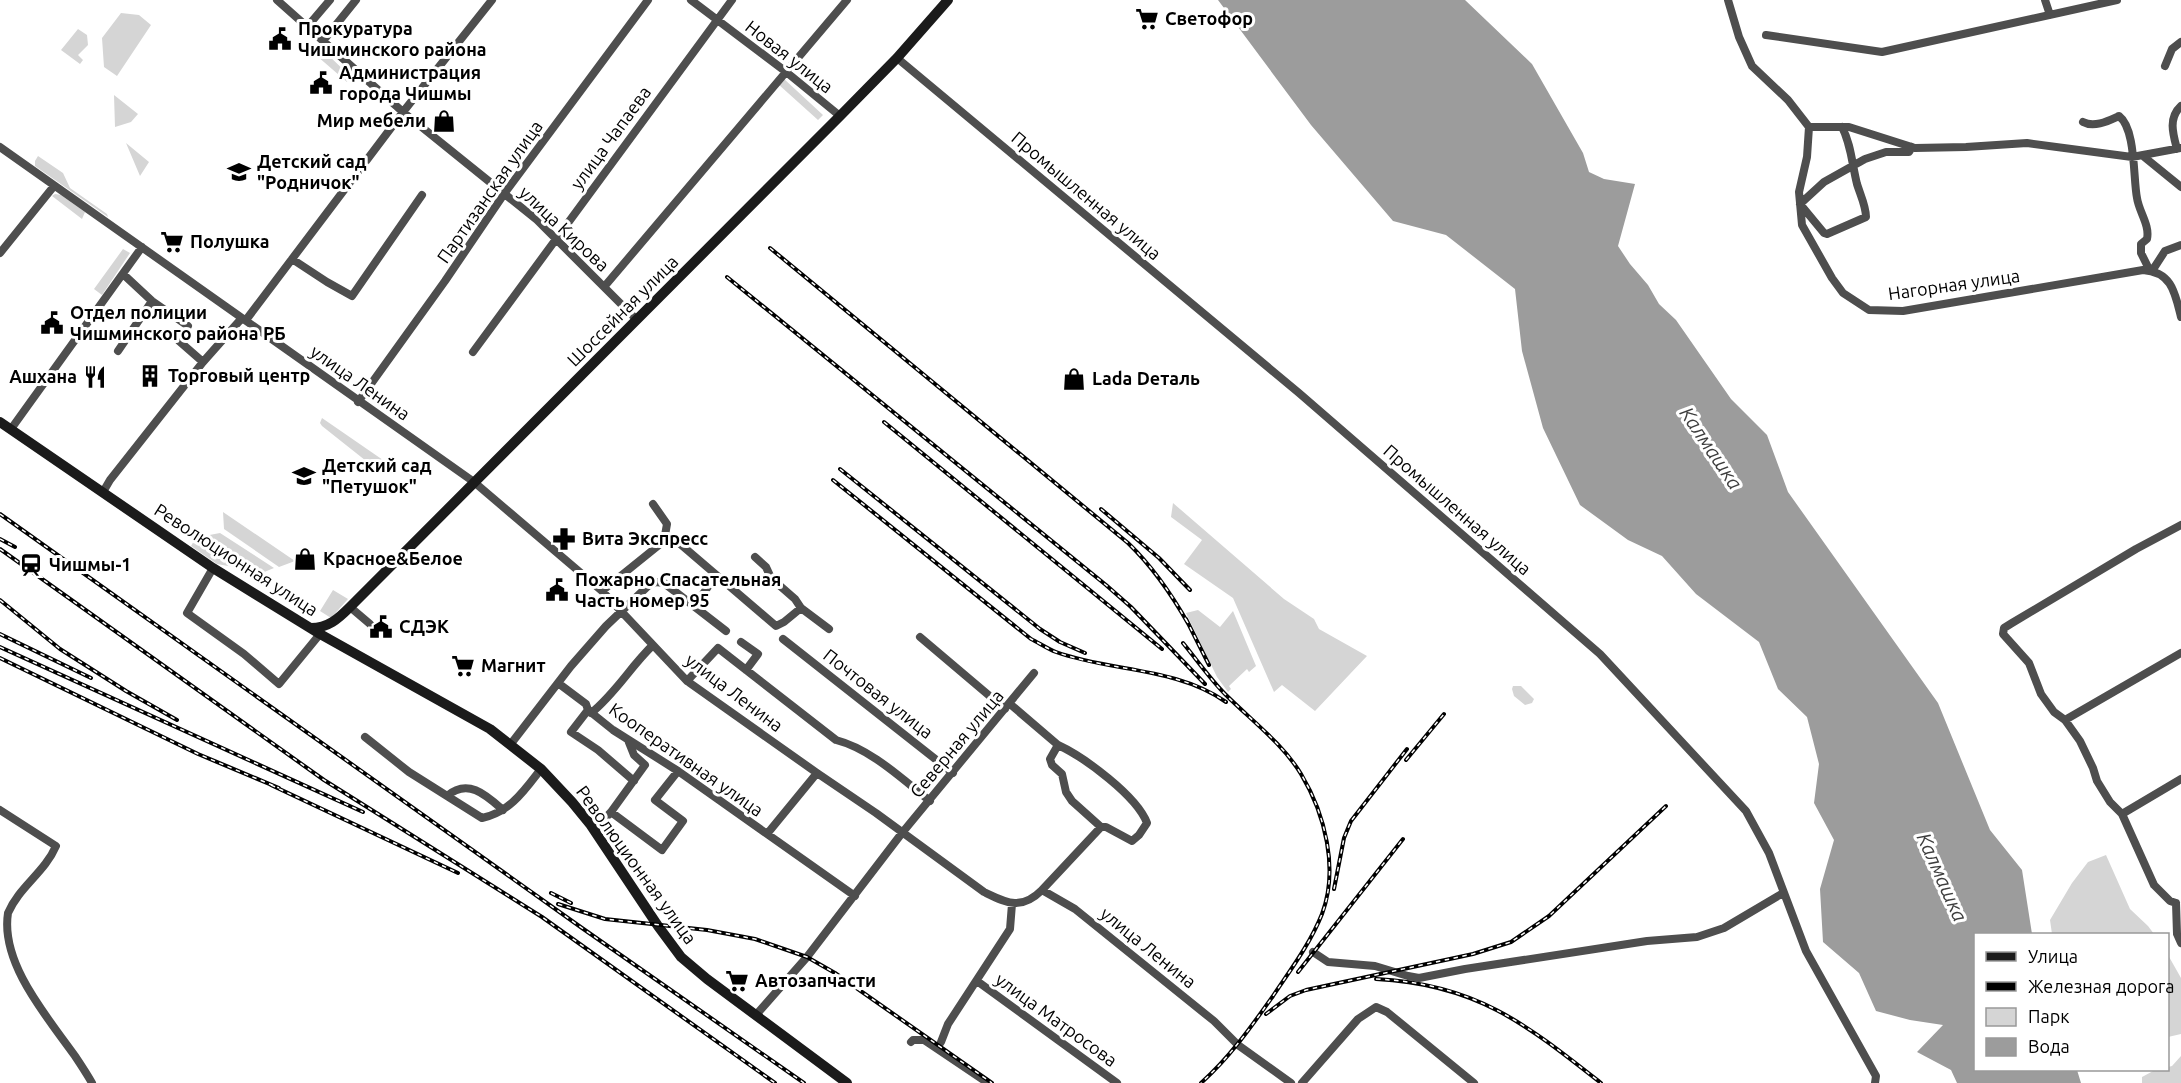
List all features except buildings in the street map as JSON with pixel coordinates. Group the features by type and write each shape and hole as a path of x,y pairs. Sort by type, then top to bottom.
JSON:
{"main road":[{"name":"Шоссейная улица","path":"315,631 338,619 840,116 897,58 948,0"},
{"name":"Революционная улица","path":"0,422 213,568 315,631 490,729 541,770 572,802 594,830 681,957 707,979 847,1083"},
{"path":"338,619 337,634 343,647"}],"street":[{"name":"улица Кирова","path":"277,0 403,112 537,220 637,320"},
{"path":"307,27 330,0"},
{"path":"323,42 356,0"},
{"path":"103,492 203,362 244,319 292,259 403,112 492,0"},
{"name":"Партизанская улица","path":"358,402 504,194 648,0"},
{"name":"Новая улица","path":"692,0 840,116"},
{"name":"улица Чапаева","path":"473,352 732,0"},
{"name":"Шоссейная улица","path":"604,287 847,0"},
{"path":"1728,0 1739,37 1752,66 1788,100 1809,127 1849,127 1912,147 1966,147 2027,142 2132,157 2179,149 2172,122 2181,106"},
{"path":"2044,0 2050,15"},
{"path":"1766,35 1882,52 2118,0"},
{"path":"2165,66 2172,49 2181,42"},
{"name":"Промышленная улица","path":"897,58 1291,386 1600,654 1746,811 1768,853 1806,951 1876,1076 1875,1083"},
{"path":"2083,122 2095,124 2110,121 2119,116 2122,118 2130,141 2137,200 2148,231 2147,239 2141,244 2141,253 2148,271 2165,277 2171,286 2181,317"},
{"name":"Нагорная улица","path":"1809,127 1807,156 1799,192 1802,225 1843,293 1869,310 1903,310 2148,271"},
{"path":"1842,127 1848,141 1853,167 1866,217 1827,234 1800,204 1824,182 1853,167 1877,154 1909,152 1912,147"},
{"name":"улица Ленина","path":"0,147 474,482 602,591 687,681 876,813 984,892 1012,904"},
{"path":"2143,156 2181,188"},
{"path":"0,253 54,186"},
{"path":"292,259 352,296 422,195"},
{"path":"2148,271 2165,251 2181,245"},
{"path":"11,429 142,247"},
{"path":"123,274 152,301 188,326 179,341 203,362"},
{"path":"118,351 152,301"},
{"path":"602,591 664,541 667,524 653,504"},
{"path":"2181,525 2136,549 2004,628 2003,634 2030,663 2041,694 2054,712 2065,720 2087,754 2097,781 2110,802 2122,814 2154,885 2170,901 2179,901 2177,934 2181,943"},
{"path":"664,541 679,543 776,626 801,608"},
{"path":"755,557 766,567 771,578 795,599 801,608 829,629"},
{"path":"213,568 187,613 244,654 279,684 315,631"},
{"path":"694,606 716,576"},
{"path":"510,745 571,666 621,610 649,585 656,582 664,583 726,631"},
{"path":"350,607 370,624"},
{"path":"920,637 1058,746 1075,755 1112,782 1138,805 1147,823 1132,841 1106,827 1101,828 1042,890 1030,900 1012,904 1010,929 948,1024 941,1042"},
{"name":"Почтовая улица","path":"783,639 953,773"},
{"path":"741,642 758,654 746,670"},
{"path":"558,683 586,704 590,712 605,701 653,645"},
{"path":"687,681 718,648 836,740 848,743 887,766 930,801"},
{"path":"2065,720 2181,654"},
{"name":"Северная улица","path":"756,1015 1034,673"},
{"name":"Кооперативная улица","path":"634,781 598,750 571,732 590,712 855,896"},
{"path":"365,737 409,772 482,818 503,810 521,795 541,770"},
{"path":"594,830 611,812 645,765 634,755 628,740"},
{"path":"1058,746 1050,759 1052,765 1065,780 1066,792 1072,801 1101,828"},
{"path":"611,812 662,850 683,821 655,800 678,771"},
{"path":"767,834 817,773"},
{"path":"2122,814 2181,779"},
{"path":"447,796 454,789 475,789 503,810"},
{"path":"0,810 56,846 43,870 13,903 3,925 2,938 20,988 75,1055 92,1083"},
{"name":"улица Ленина","path":"1042,890 1075,909 1214,1021 1238,1045 1291,1083"},
{"path":"1313,952 1328,962 1375,966 1419,978 1637,942 1697,937 1724,928 1783,893"},
{"name":"улица Матросова","path":"977,981 1117,1083"},
{"path":"1302,1083 1358,1019 1376,1007 1387,1012 1474,1083"},
{"path":"911,1042 924,1040 988,1083"}],"green space":[{"path":"121,13 139,15 151,25 117,76 104,67 102,38"},
{"path":"78,29 87,35 88,45 78,55 83,60 80,64 61,50"},
{"path":"321,51 325,52 350,76 347,82 317,56"},
{"path":"783,78 823,115 818,120 778,84"},
{"path":"114,95 138,114 131,122 115,127"},
{"path":"126,143 149,162 140,176"},
{"path":"38,156 63,173 70,188 108,217 35,166"},
{"path":"61,195 85,212 82,219 52,196"},
{"path":"123,249 130,253 102,295 94,289"},
{"path":"322,418 396,469 392,472 380,472 322,426 320,423"},
{"path":"1173,503 1284,599 1314,619 1319,629 1367,656 1315,711 1282,685 1274,692 1233,598 1184,564 1202,540 1171,517"},
{"path":"223,512 295,561 279,567 224,529"},
{"path":"220,533 274,568 257,575 199,537"},
{"path":"195,539 239,568 217,564 191,546"},
{"path":"333,590 348,599 331,618 320,611"},
{"path":"1198,610 1220,627 1233,611 1256,666 1249,672 1247,669 1229,686 1231,689 1228,692 1217,677 1186,613"},
{"path":"1513,686 1521,686 1534,699 1532,703 1525,705 1514,696"},
{"path":"2106,855 2130,909 2153,933 2052,933 2050,920 2072,883 2088,862"},
{"path":"2169,957 2181,978 2181,1034 2169,1037"},
{"path":"2181,1056 2181,1083 2142,1083 2142,1077 2153,1071 2169,1071 2169,1067"}],"water":[{"name":"Калмашка","path":"1218,0 1465,0 1532,64 1583,153 1589,172 1604,179 1635,184 1618,246 1648,285 1659,304 1676,320 1731,399 1767,435 1788,492 1938,703 1990,830 2022,870 2032,933 1974,933 1974,1071 2077,1071 2081,1083 1957,1083 1951,1070 1917,1052 1943,1025 1910,1020 1876,1011 1859,973 1823,942 1820,889 1834,840 1814,803 1819,764 1807,717 1778,689 1759,642 1696,594 1662,556 1628,540 1580,505 1543,428 1522,351 1515,289 1446,235 1393,221 1311,125"}],"railway":[{"path":"770,248 1128,543 1162,582 1189,625"},
{"path":"727,277 1106,585 1131,607 1205,684"},
{"path":"884,422 1162,649"},
{"path":"840,469 1040,629 1060,642 1085,653"},
{"path":"833,480 1031,639 1053,651 1077,658 1186,682 1226,702"},
{"path":"1101,509 1159,558 1190,590"},
{"path":"0,514 804,1083"},
{"path":"0,539 15,547"},
{"path":"0,549 324,780 542,917 775,1083"},
{"path":"0,600 60,649 177,720"},
{"path":"1186,619 1209,665"},
{"path":"0,634 91,678"},
{"path":"1183,643 1220,689 1276,742 1294,763 1317,806 1323,824 1329,860 1327,897 1322,914 1306,946 1248,1030 1231,1052 1201,1083"},
{"path":"0,647 363,812"},
{"path":"0,658 198,754 279,788"},
{"path":"1406,760 1444,714"},
{"path":"1334,889 1344,838 1351,821 1407,749"},
{"path":"271,785 458,873"},
{"path":"1266,1014 1290,996 1306,990 1473,954 1511,942 1549,916 1666,806"},
{"path":"1298,972 1403,839"},
{"path":"551,893 571,903"},
{"path":"558,904 605,919 707,930 755,939 807,957 835,973 992,1083"},
{"path":"1376,979 1411,982 1443,989 1498,1011 1523,1025 1601,1083"}],"place":[{"name":"Светофор","path":"1147,19"},
{"name":"Прокуратура Чишминского района","path":"280,39"},
{"name":"Администрация города Чишмы","path":"321,83"},
{"name":"Мир мебели","path":"444,121"},
{"name":"Детский сад \"Родничок\"","path":"239,172"},
{"name":"Полушка","path":"172,242"},
{"name":"Отдел полиции Чишминского района РБ","path":"52,323"},
{"name":"Торговый центр","path":"150,376"},
{"name":"Ашхана","path":"95,377"},
{"name":"Lada Dеталь","path":"1074,379"},
{"name":"Детский сад \"Петушок\"","path":"304,476"},
{"name":"Вита Экспресс","path":"564,539"},
{"name":"Красное&Белое","path":"305,559"},
{"name":"Чишмы-1","path":"31,565"},
{"name":"Пожарно Спасательная Часть номер 95","path":"557,590"},
{"name":"СДЭК","path":"381,627"},
{"name":"Магнит","path":"463,666"},
{"name":"Автозапчасти","path":"737,981"}]}
